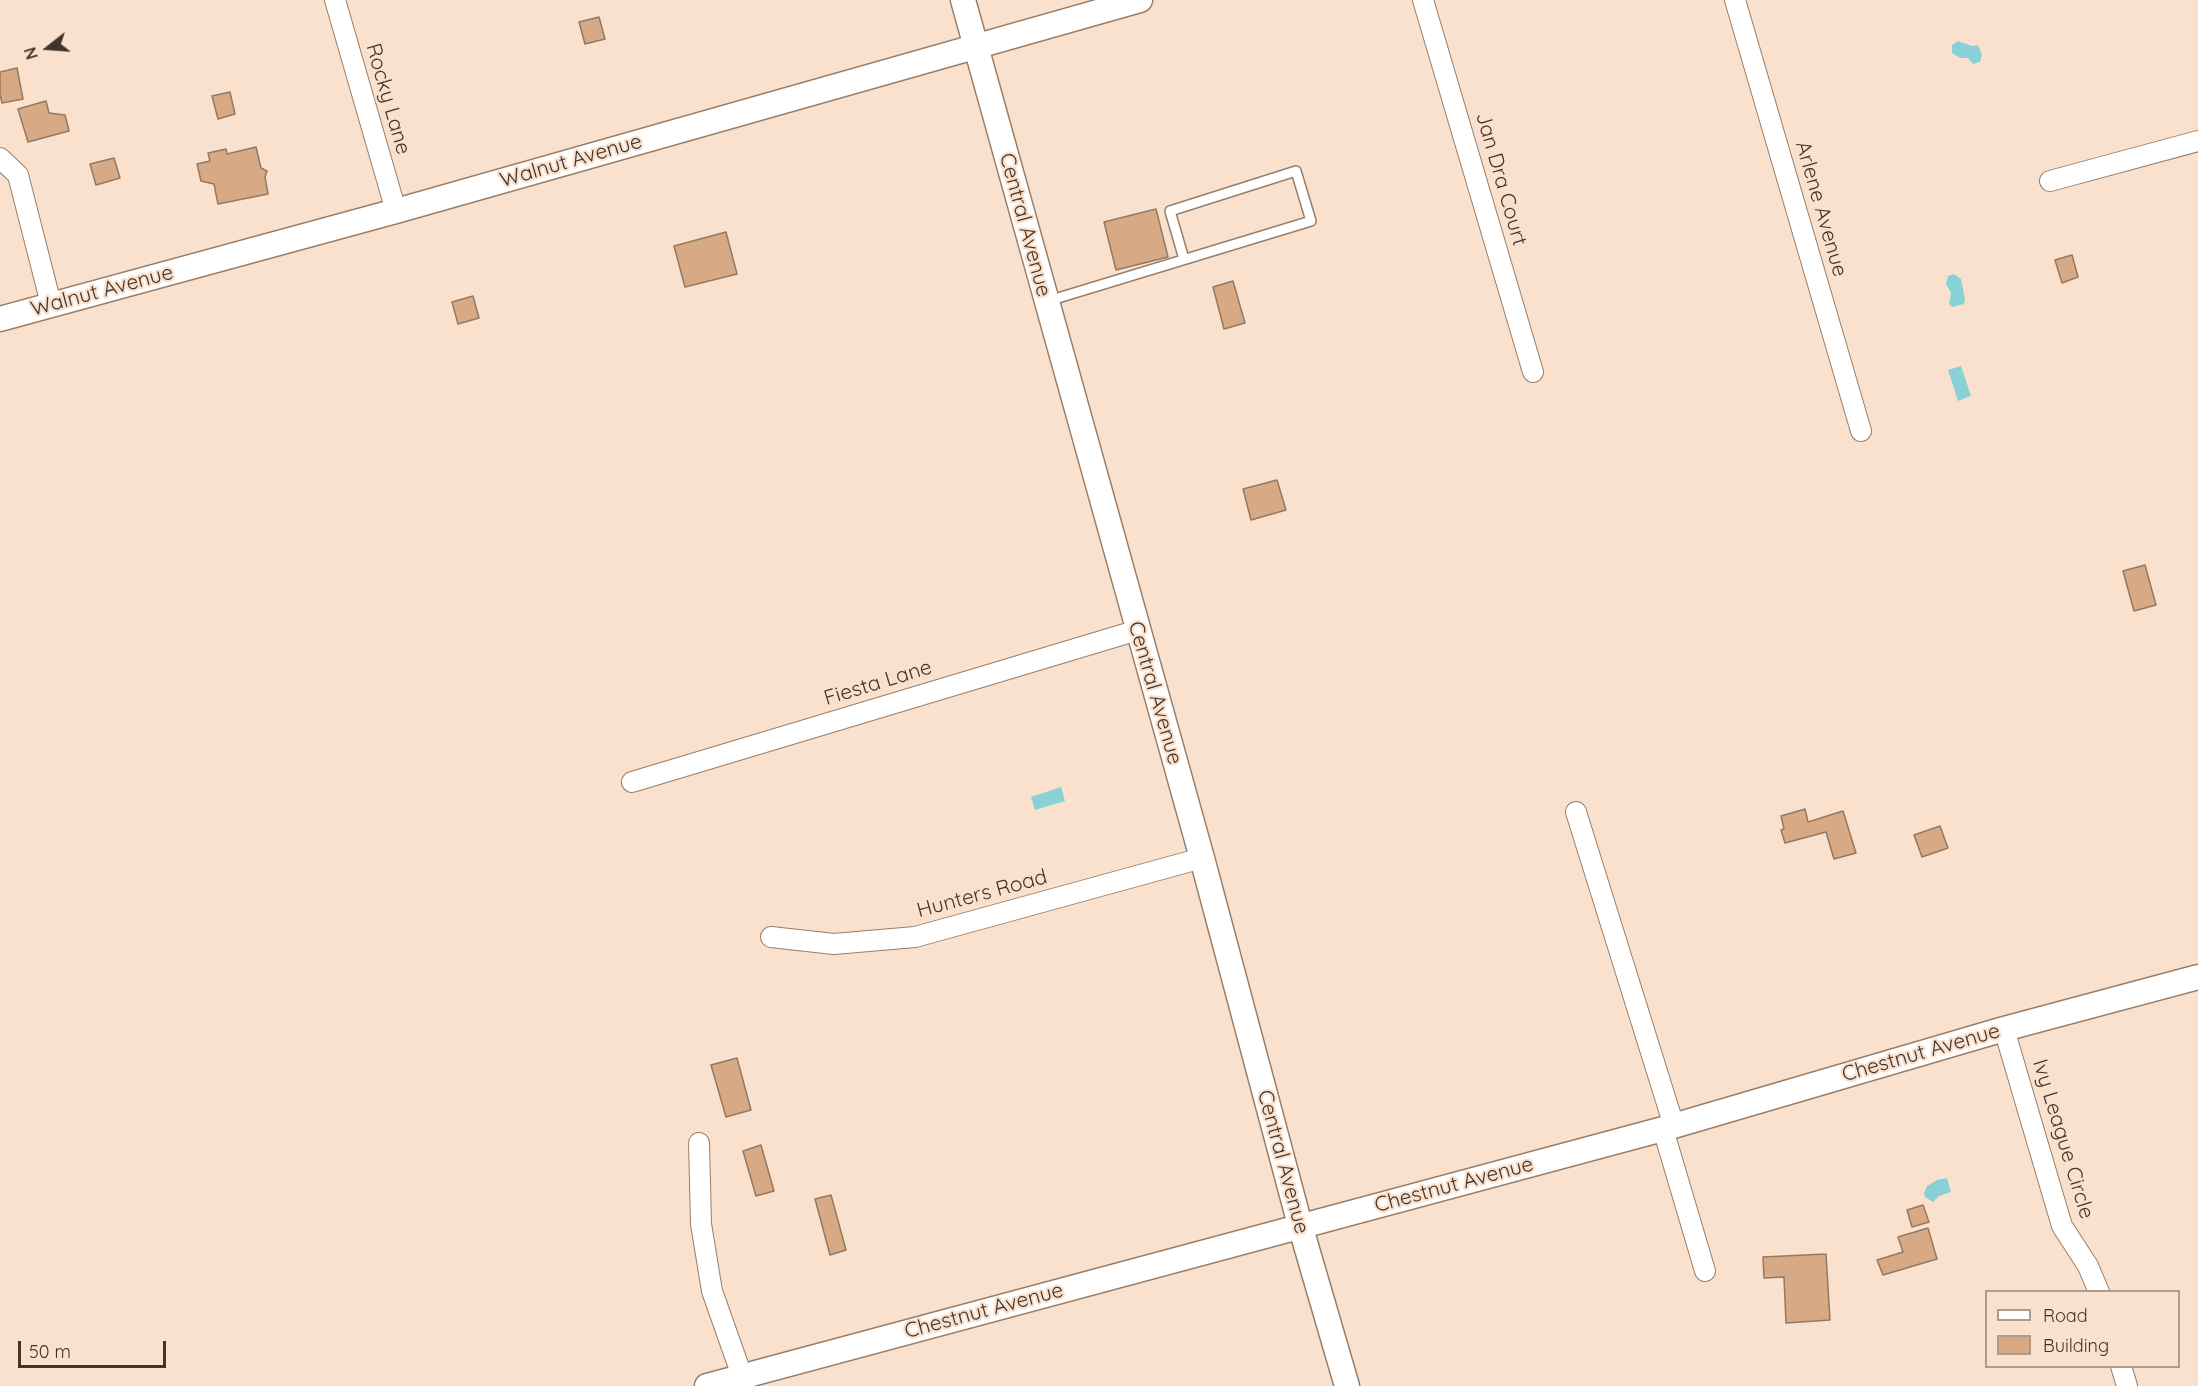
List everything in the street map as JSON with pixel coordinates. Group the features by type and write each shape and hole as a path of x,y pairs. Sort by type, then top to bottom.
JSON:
{"street":[{"name":"Rocky Lane","path":"335,0 396,211"},
{"name":"Central Avenue","path":"963,0 1202,858 1300,1226 1347,1386"},
{"name":"Walnut Avenue","path":"0,319 396,211 1140,0"},
{"name":"Jan Dra Court","path":"1423,0 1533,372"},
{"name":"Arlene Avenue","path":"1735,0 1860,431"},
{"path":"2050,181 2198,141"},
{"path":"0,158 18,175 51,304"},
{"name":"Fiesta Lane","path":"632,782 1138,630"},
{"path":"1576,812 1669,1127 1705,1271"},
{"name":"Hunters Road","path":"771,937 834,944 915,937 1202,858"},
{"name":"Chestnut Avenue","path":"707,1386 1669,1127 2004,1029 2198,977"},
{"name":"Ivy League Circle","path":"2004,1029 2062,1226 2088,1266 2097,1290"},
{"path":"699,1143 701,1224 712,1291 742,1376"},
{"path":"2122,1368 2127,1386"}],"lane":[{"path":"1046,302 1311,221 1296,171 1170,211 1184,259"}],"water":[{"path":"1958,41 1972,46 1978,45 1982,55 1980,62 1973,64 1968,58 1960,58 1952,53 1952,45"},
{"path":"1954,274 1961,279 1965,299 1964,304 1952,307 1949,304 1951,293 1946,284 1948,276"},
{"path":"1961,366 1971,396 1958,401 1948,370"},
{"path":"1061,787 1065,801 1035,810 1031,797"},
{"path":"1947,1178 1951,1192 1939,1196 1933,1202 1925,1197 1927,1186 1937,1180"}],"building":[{"path":"599,17 605,39 585,44 579,22"},
{"path":"17,68 23,99 2,103 0,72"},
{"path":"230,92 235,114 218,119 212,96"},
{"path":"46,101 49,113 65,115 69,131 28,142 18,109"},
{"path":"256,147 261,168 267,171 265,177 268,194 218,204 214,184 201,181 197,164 210,161 208,153 226,149 227,154"},
{"path":"114,158 120,178 96,185 90,164"},
{"path":"1156,209 1168,257 1116,270 1104,222"},
{"path":"726,232 737,274 685,287 674,246"},
{"path":"2072,255 2078,277 2062,283 2055,260"},
{"path":"1233,281 1245,323 1224,329 1213,287"},
{"path":"473,296 479,318 458,324 452,302"},
{"path":"1277,480 1286,510 1251,520 1243,489"},
{"path":"2145,565 2156,605 2134,611 2123,571"},
{"path":"1805,809 1808,822 1843,811 1856,853 1834,859 1826,832 1785,843 1781,830 1784,829 1781,816"},
{"path":"1940,826 1948,848 1922,857 1914,835"},
{"path":"737,1058 751,1110 726,1117 711,1065"},
{"path":"761,1145 774,1191 756,1196 743,1151"},
{"path":"831,1195 846,1250 830,1255 815,1199"},
{"path":"1923,1205 1929,1222 1912,1227 1907,1210"},
{"path":"1928,1228 1937,1259 1883,1275 1877,1260 1903,1252 1898,1237"},
{"path":"1826,1254 1830,1320 1786,1323 1784,1277 1764,1278 1763,1257"}]}
